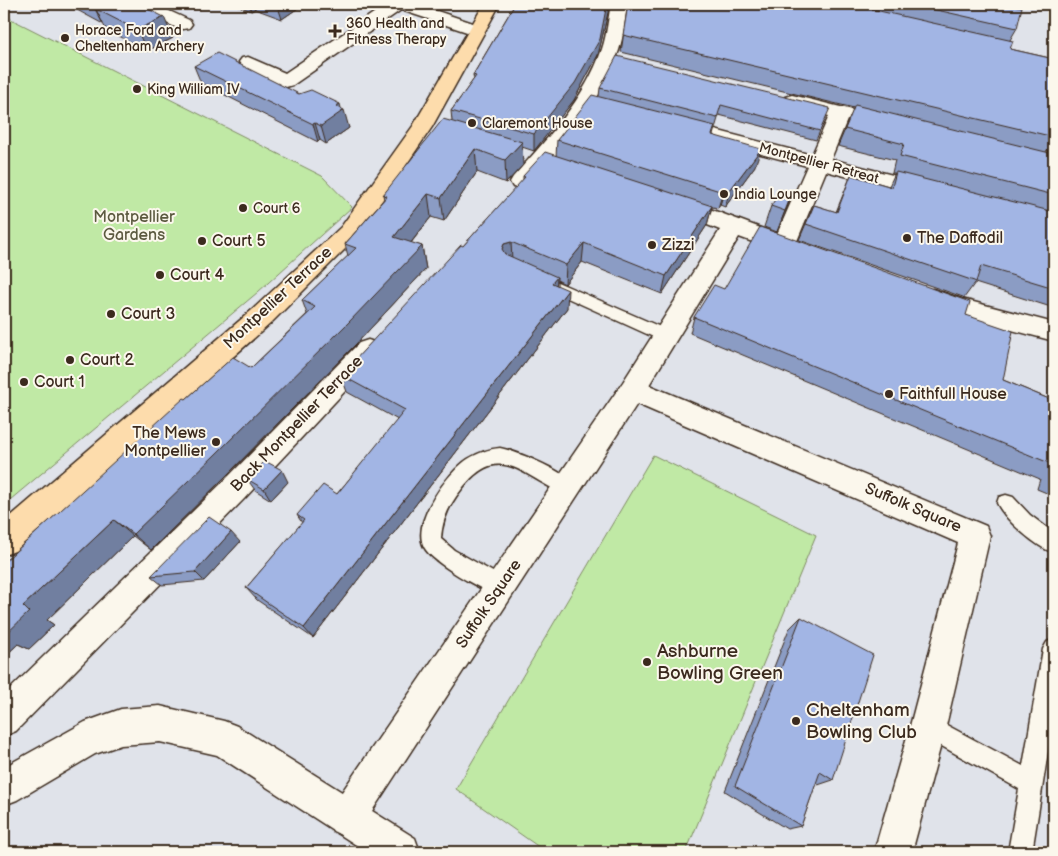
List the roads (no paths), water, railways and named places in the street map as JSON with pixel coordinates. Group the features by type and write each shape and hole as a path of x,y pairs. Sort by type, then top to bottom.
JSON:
{"highway":[{"name":"Montpellier Terrace","path":"4,541 261,317 324,257 359,219 431,130 476,30 492,4"}],"street":[{"path":"141,4 183,24"},
{"path":"248,62 286,80 400,4 476,30"},
{"path":"505,200 594,104 609,56 619,4"},
{"path":"609,56 628,60"},
{"path":"772,96 905,128"},
{"path":"784,245 820,164 840,112"},
{"name":"Montpellier Retreat","path":"660,121 942,195"},
{"path":"652,196 699,211 812,255"},
{"name":"Suffolk Square","path":"346,818 632,390 734,226"},
{"path":"912,290 958,307 1054,332"},
{"name":"Back Montpellier Terrace","path":"4,719 234,490 386,330"},
{"name":"Suffolk Square","path":"632,390 975,536 928,726 893,852"},
{"path":"4,787 85,740 121,727 160,724 224,739 401,852"}],"lane":[{"path":"530,275 666,336"},
{"path":"500,587 447,557 432,543 434,521 445,498 467,472 484,459 492,456 502,456 514,460 567,487"},
{"path":"1006,503 1023,520 1054,544"},
{"path":"1020,852 1054,649"},
{"path":"928,726 1031,783"}],"place":[{"name":"360 Health and Fitness Therapy","path":"335,31"},
{"name":"Horace Ford and Cheltenham Archery","path":"65,38"},
{"name":"King William IV","path":"137,89"},
{"name":"Claremont House","path":"472,123"},
{"name":"India Lounge","path":"724,194"},
{"name":"Court 6","path":"243,208"},
{"name":"The Daffodil","path":"907,238"},
{"name":"Court 5","path":"202,241"},
{"name":"Zizzi","path":"652,245"},
{"name":"Court 4","path":"160,275"},
{"name":"Court 3","path":"111,314"},
{"name":"Court 2","path":"70,360"},
{"name":"Court 1","path":"24,382"},
{"name":"Faithfull House","path":"889,394"},
{"name":"The Mews Montpellier","path":"216,442"},
{"name":"Ashburne Bowling Green","path":"647,662"},
{"name":"Cheltenham Bowling Club","path":"796,721"}],"park label":[{"name":"Montpellier Gardens","path":"134,226"}]}
